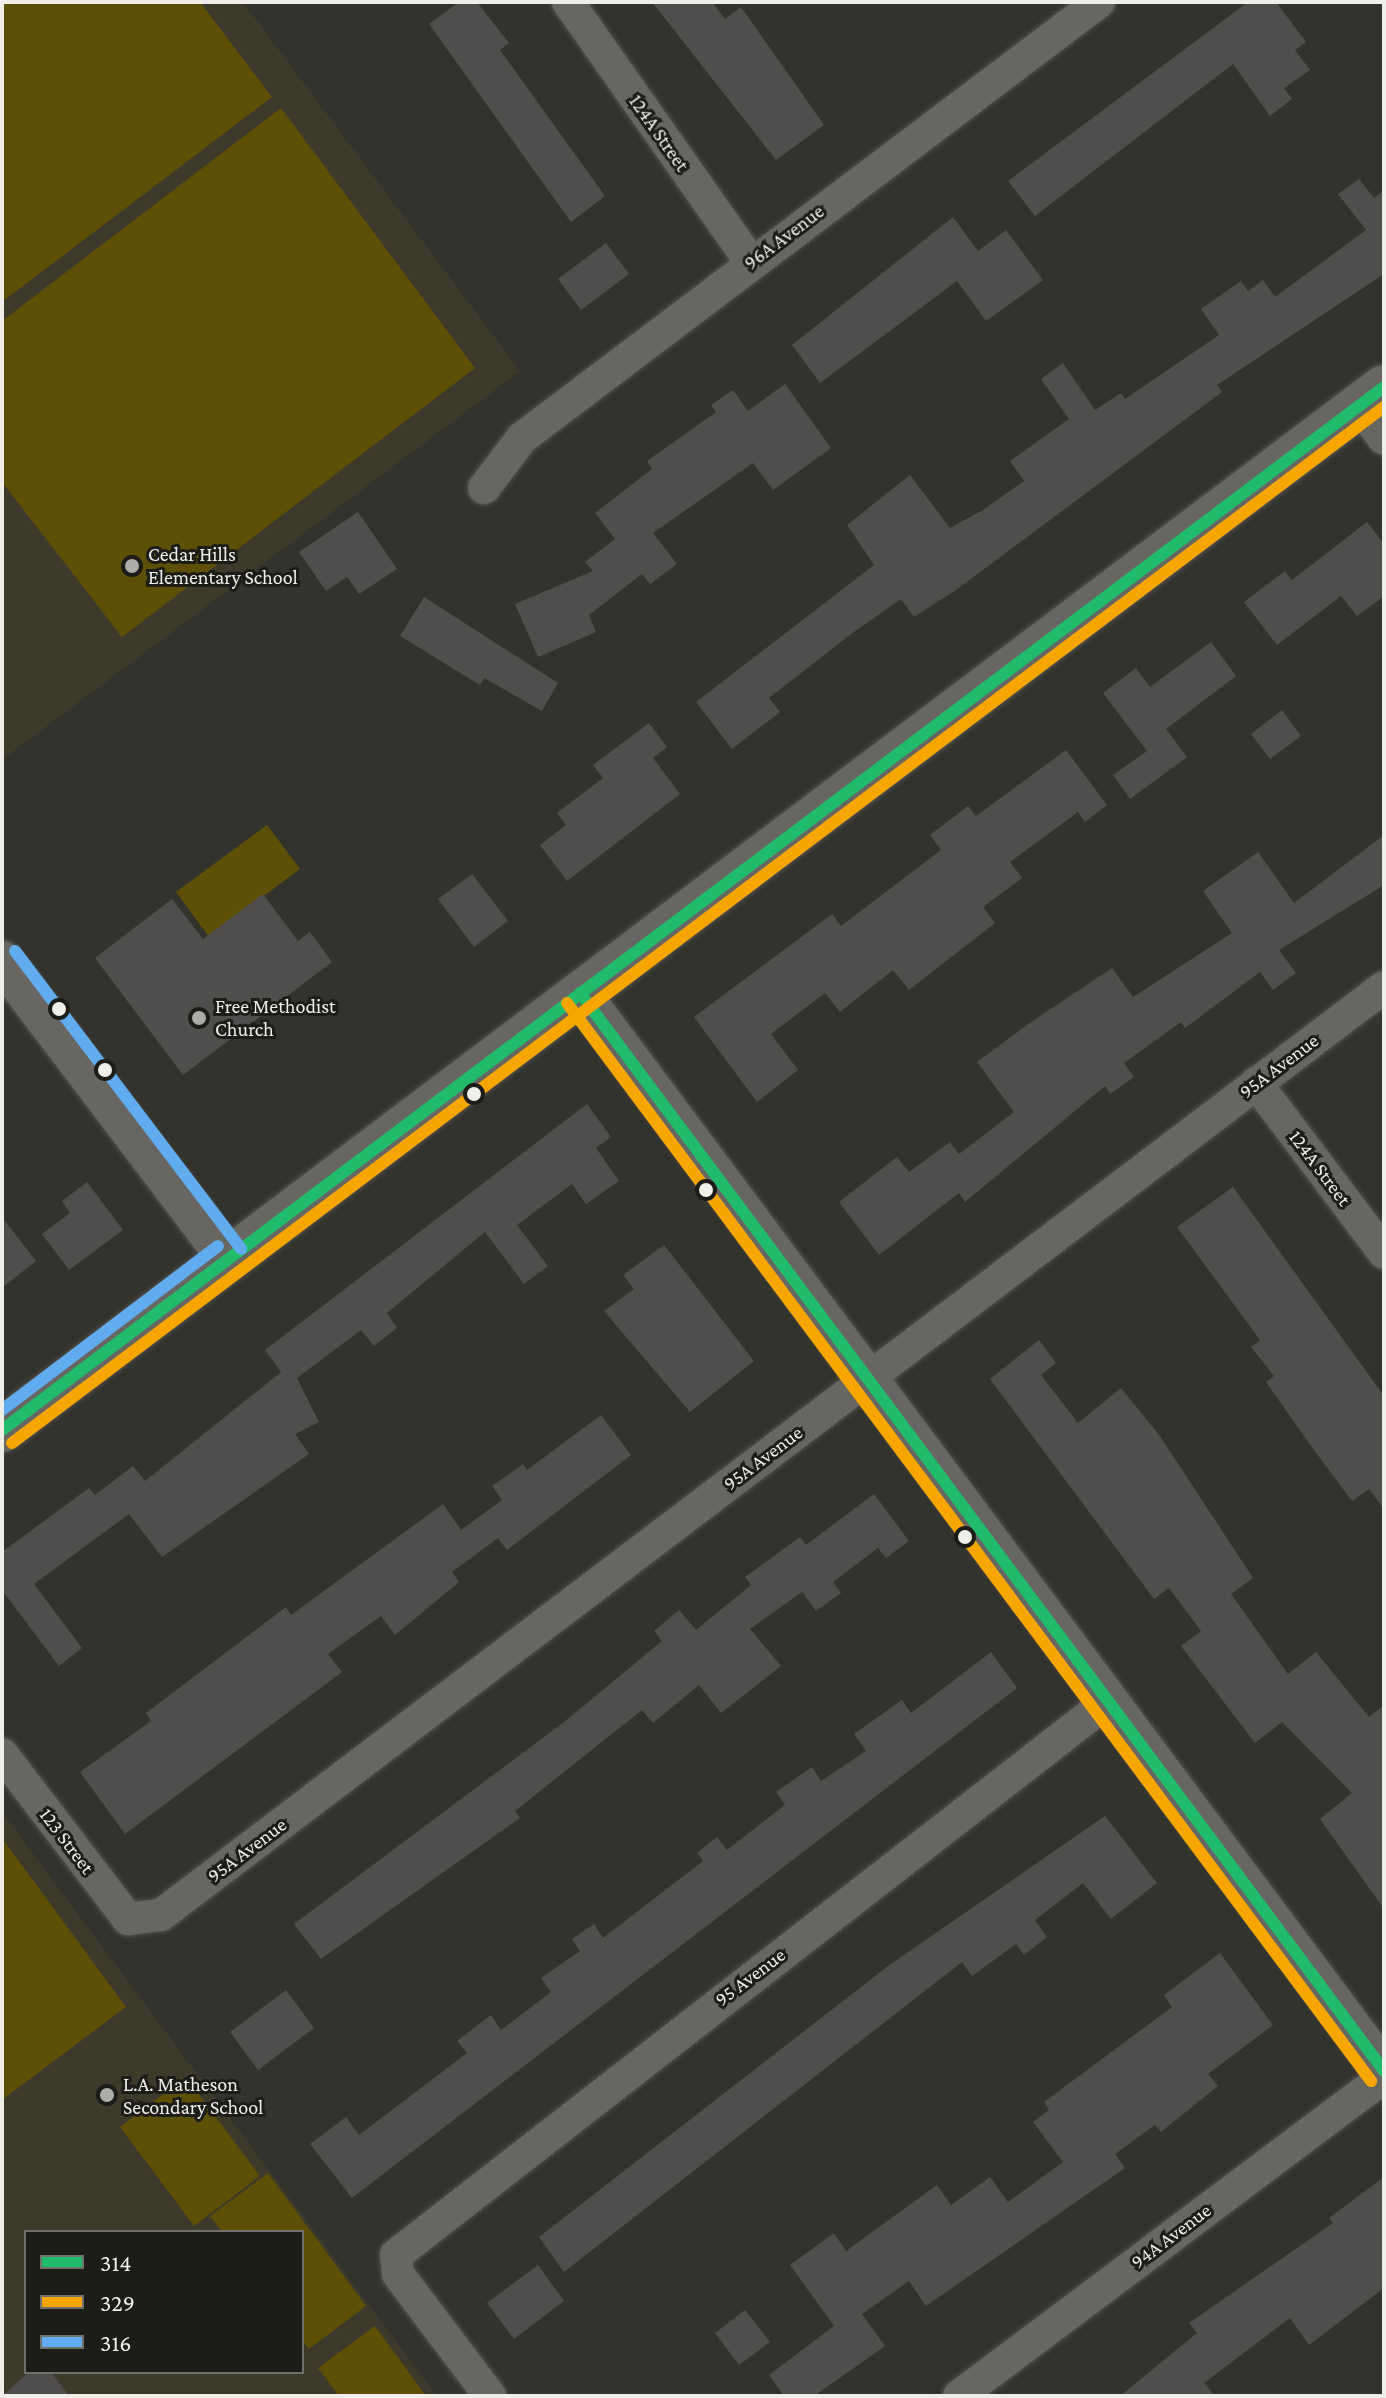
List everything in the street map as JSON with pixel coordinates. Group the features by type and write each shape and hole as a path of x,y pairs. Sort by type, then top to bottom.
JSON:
{"main road":[{"path":"2,1430 580,993 1376,410"}],"street":[{"name":"124A Street","path":"568,2 751,262"},
{"name":"96A Avenue","path":"484,488 522,438 1099,2"},
{"path":"2,961 228,1259"},
{"name":"95A Avenue","path":"138,1922 161,1915 1384,987"},
{"path":"580,993 869,1377 1384,2074"},
{"name":"124A Street","path":"1256,1083 1384,1253"},
{"name":"95 Avenue","path":"490,2396 398,2274 396,2255 1107,1702"},
{"name":"123 Street","path":"2,1754 117,1907 138,1922"},
{"name":"94A Avenue","path":"959,2396 1384,2074"}],"shaded area":[{"name":"Cedar Hills Elementary School","path":"2,2 243,2 520,371 2,760"},
{"path":"2,2 200,2 272,97 2,302"},
{"path":"281,108 475,368 122,637 2,482 2,321"},
{"path":"267,825 300,869 209,937 176,892"},
{"name":"L.A. Matheson Secondary School","path":"2,1812 437,2396 2,2396"},
{"path":"2,1838 126,2007 2,2100"},
{"path":"186,2077 260,2176 194,2226 120,2127"},
{"path":"268,2173 366,2306 309,2349 304,2343 304,2230 220,2230 210,2216"},
{"path":"375,2326 426,2396 339,2396 318,2368"}],"building":[{"path":"459,2 477,2 509,43 500,50 605,196 571,222 429,24"},
{"path":"652,2 712,2 725,19 741,7 824,125 776,160"},
{"path":"1248,2 1276,2 1306,42 1295,50 1310,70 1284,88 1292,99 1270,116 1233,64 1035,216 1008,181"},
{"path":"1359,179 1374,198 1384,190 1384,274 1217,385 1222,392 956,590 914,617 901,599 851,634 769,698 780,712 732,749 696,702 874,565 847,525 910,475 950,528 983,510 1024,481 1010,461 1069,419 1041,379 1063,363 1095,410 1121,393 1125,399 1219,335 1201,309 1241,281 1248,291 1263,280 1275,297 1366,230 1338,194"},
{"path":"953,217 978,251 1006,230 1043,280 986,321 957,281 820,383 792,345"},
{"path":"606,243 629,274 581,310 558,279"},
{"path":"785,384 831,448 773,490 753,463 653,533 677,564 650,584 642,574 589,615 596,632 538,657 515,604 593,571 585,562 615,539 595,513 652,469 647,461 716,412 711,405 733,390 748,411"},
{"path":"358,512 397,569 359,594 347,577 326,591 299,552"},
{"path":"1367,522 1384,544 1384,596 1357,616 1341,596 1277,645 1244,602 1285,571 1292,580"},
{"path":"424,597 558,683 542,711 484,678 480,685 400,636"},
{"path":"1211,642 1236,676 1166,729 1187,757 1130,799 1113,775 1147,751 1103,693 1136,668 1150,687"},
{"path":"1282,710 1301,736 1270,759 1251,734"},
{"path":"649,723 667,747 653,758 680,794 567,881 540,845 566,825 557,813 603,778 593,765"},
{"path":"1066,750 1107,805 1085,822 1078,812 1010,862 1022,878 983,907 995,923 909,990 893,970 840,1012 825,993 771,1034 798,1070 757,1102 694,1017 832,914 841,926 941,850 930,835 968,806 976,816"},
{"path":"1384,835 1384,885 1279,950 1296,973 1273,990 1260,972 1185,1028 1181,1022 1124,1063 1134,1077 1110,1094 1105,1086 965,1202 959,1193 879,1255 839,1202 897,1157 909,1172 950,1142 959,1154 1014,1112 977,1062 1031,1022 1112,968 1133,997 1232,933 1203,891 1258,852 1294,903"},
{"path":"472,874 508,921 474,947 438,899"},
{"name":"Free Methodist Church","path":"263,894 298,941 310,932 332,962 183,1075 95,958 172,899 203,939"},
{"path":"587,1104 611,1137 596,1148 619,1181 586,1204 572,1184 517,1225 548,1266 524,1284 485,1232 387,1313 397,1328 374,1346 361,1330 297,1378 319,1422 295,1434 309,1454 162,1557 129,1514 34,1584 82,1648 59,1666 2,1590 2,1552 89,1488 95,1495 133,1466 145,1481 281,1372 265,1350"},
{"path":"87,1182 123,1230 69,1270 42,1234 70,1213 62,1201"},
{"path":"1233,1187 1384,1396 1384,1509 1369,1489 1352,1501 1314,1450 1266,1382 1274,1376 1251,1347 1260,1340 1177,1227"},
{"path":"2,1217 36,1261 2,1288"},
{"path":"664,1245 754,1361 690,1412 604,1311 634,1289 623,1275"},
{"path":"1039,1340 1056,1363 1041,1375 1078,1423 1121,1388 1160,1436 1253,1578 1231,1594 1288,1674 1316,1652 1369,1717 1384,1705 1384,1909 1320,1819 1352,1793 1282,1722 1255,1743 1181,1646 1201,1631 1169,1588 1154,1599 990,1379"},
{"path":"601,1415 631,1455 507,1550 498,1538 452,1572 459,1582 395,1635 381,1616 328,1654 342,1672 125,1834 80,1772 151,1721 146,1713 286,1607 291,1615 443,1504 461,1530 502,1500 492,1486 523,1464 527,1470"},
{"path":"874,1494 909,1541 886,1558 878,1548 833,1582 841,1593 816,1611 802,1592 750,1629 781,1666 721,1713 699,1685 653,1723 642,1710 515,1811 520,1818 321,1959 294,1924 564,1722 662,1641 654,1631 679,1610 696,1630 751,1585 745,1577 800,1537 806,1545"},
{"path":"991,1652 1017,1688 352,2198 310,2144 346,2117 359,2135 467,2053 457,2041 491,2015 501,2030 551,1992 541,1978 580,1951 572,1939 594,1924 603,1938 703,1861 697,1853 717,1837 727,1850 785,1805 776,1792 812,1767 821,1781 866,1751 854,1734 902,1700 911,1713"},
{"path":"1105,1816 1157,1883 1111,1919 1083,1883 1035,1920 1047,1937 1024,1955 1016,1944 972,1976 962,1962 564,2272 539,2237 888,1966"},
{"path":"1220,1953 1273,2025 1208,2074 1218,2086 1161,2132 1155,2125 1115,2154 1125,2168 926,2306 909,2281 862,2314 885,2346 814,2396 784,2396 769,2375 834,2326 790,2265 834,2233 846,2251 937,2185 951,2205 990,2177 1008,2202 1063,2162 1033,2122 1049,2110 1044,2102 1172,2007 1164,1995"},
{"path":"286,1990 314,2028 258,2070 230,2032"},
{"path":"1384,2177 1384,2288 1309,2345 1290,2318 1204,2383 1215,2396 1120,2396 1197,2333 1189,2323 1333,2223 1329,2218"},
{"path":"538,2265 564,2301 514,2339 487,2303"},
{"path":"745,2310 770,2342 739,2365 715,2333"},
{"path":"27,2374 52,2374 69,2396 2,2396"}],"transit line":[{"name":"314","path":"2,1430 1384,387"},
{"name":"329","path":"12,1443 1384,407"},
{"name":"316","path":"15,951 241,1249"},
{"name":"314","path":"580,993 1384,2071"},
{"name":"329","path":"567,1003 1371,2081"},
{"name":"316","path":"2,1410 218,1246"}],"place":[{"name":"Cedar Hills Elementary School","path":"132,566"},
{"name":"Free Methodist Church","path":"199,1018"},
{"name":"L.A. Matheson Secondary School","path":"107,2095"}]}
